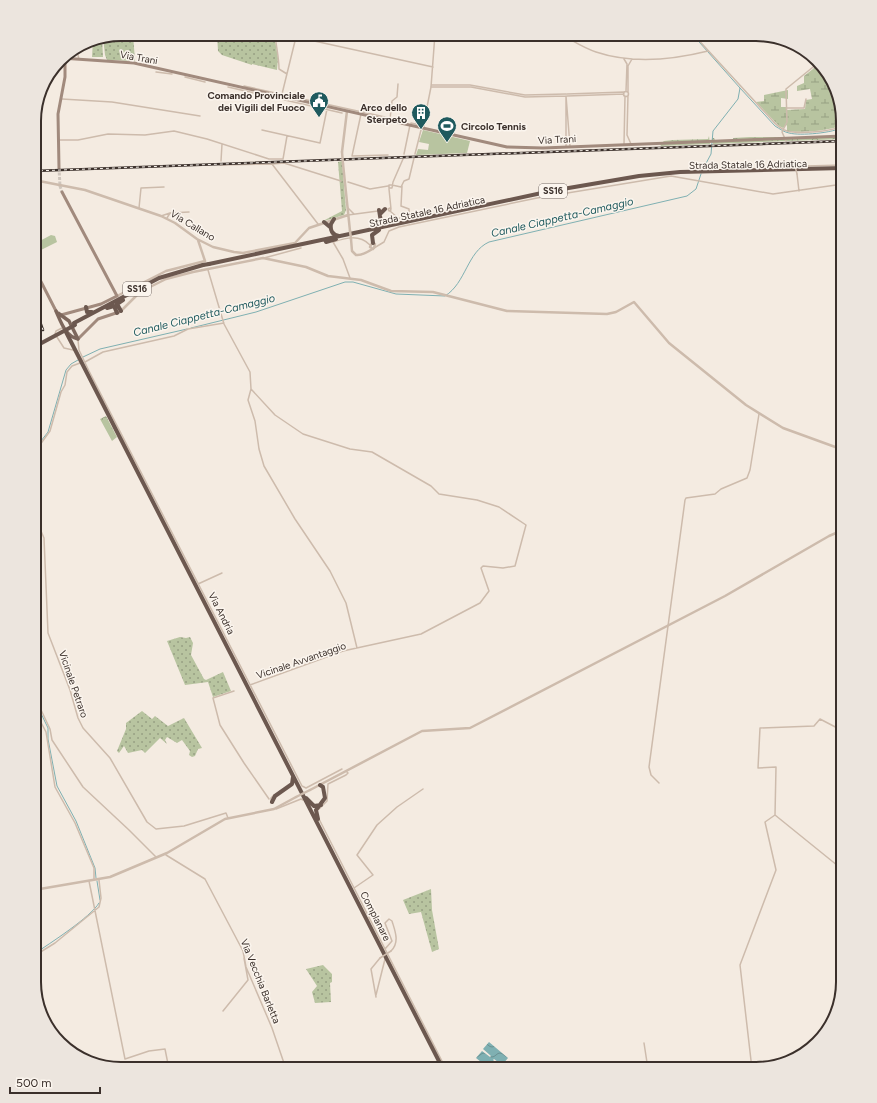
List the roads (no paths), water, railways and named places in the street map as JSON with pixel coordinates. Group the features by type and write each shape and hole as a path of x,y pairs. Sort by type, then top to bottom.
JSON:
{"highway":[{"name":"Strada Statale 16 Adriatica","path":"41,343 159,278 206,265 360,234 550,191 639,176 680,172 836,167"},
{"path":"380,214 388,209"},
{"path":"374,211 380,214"},
{"path":"374,229 378,227 381,222 380,214"},
{"path":"325,241 330,237 329,225 334,219"},
{"path":"381,222 387,227"},
{"path":"329,225 338,238"},
{"name":"Strada Statale 16 Adriatica","path":"74,324 129,295 172,275 206,265 302,247 387,227"},
{"name":"SS16","path":"371,244 372,233 387,227"},
{"path":"360,234 368,234 371,238 371,244"},
{"path":"302,247 311,245"},
{"name":"SS16","path":"119,312 117,304 129,295"},
{"name":"SS16","path":"85,308 90,313 114,306 119,312"},
{"path":"78,321 86,315 85,308"},
{"path":"66,331 440,1062"},
{"path":"77,339 76,346 81,359 290,771 320,825 440,1062"},
{"path":"272,805 275,796 289,787 293,780 290,771"},
{"path":"289,787 297,788 314,806 321,805"},
{"path":"320,825 316,813 326,798 321,787"}],"main road":[{"name":"Via Trani","path":"72,59 126,62 304,103 308,101 326,108 340,110 346,115 353,112 359,113 410,126 507,147 571,147 711,141 785,140 836,136"},
{"path":"59,168 58,114 62,99 66,63"},
{"path":"62,192 116,296 105,302 64,315"},
{"path":"41,282 66,331 71,337 77,339"},
{"path":"56,311 64,315 69,321 77,339"},
{"path":"75,333 79,336 100,318 119,312"},
{"path":"69,321 68,317 71,313"},
{"path":"64,315 64,326"},
{"path":"77,339 84,332"}],"street":[{"path":"276,41 279,58 279,69 287,74"},
{"path":"282,94 295,41"},
{"path":"314,41 433,67"},
{"path":"415,154 431,86 435,41"},
{"path":"574,41 594,51 632,59 680,57 709,51"},
{"path":"700,41 783,130 800,132 836,128"},
{"path":"72,59 75,55"},
{"path":"76,55 79,59"},
{"path":"622,58 627,64 624,145"},
{"path":"632,59 628,66 626,93 628,95 627,135 628,140 632,144"},
{"path":"785,140 783,130 787,122 786,89 815,66"},
{"name":"Via Trani","path":"156,72 172,74"},
{"name":"Via Trani","path":"185,77 190,77"},
{"name":"Via Trani","path":"200,80 205,82"},
{"path":"390,120 392,101 397,97 398,84"},
{"name":"Via Trani","path":"244,86 256,91 282,94 340,110 359,113"},
{"path":"431,86 472,87 525,97 626,93"},
{"name":"Via Trani","path":"228,87 236,88"},
{"path":"567,95 569,142 571,147"},
{"path":"566,147 567,95"},
{"path":"786,108 804,108 806,98"},
{"path":"62,99 112,102 200,116"},
{"name":"Via Trani","path":"304,103 326,108"},
{"path":"262,130 320,143 326,108"},
{"path":"359,113 352,156 388,155"},
{"path":"346,115 342,152 343,164 351,239 354,254 359,256 382,245 391,229 517,202 671,176 773,194 836,185"},
{"name":"Via Trani","path":"390,120 394,119"},
{"path":"404,154 410,126"},
{"path":"58,140 78,140 108,134 145,135 156,132 174,131 269,159 283,159 287,136"},
{"path":"221,161 222,144"},
{"path":"409,219 409,209 401,206 402,186 404,181 409,179 414,158"},
{"path":"403,159 391,186 390,205 388,209 398,218 409,219 524,195"},
{"path":"220,165 284,163 342,181"},
{"path":"272,164 317,225 329,225"},
{"path":"799,190 795,166 836,167"},
{"name":"Via Callano","path":"41,181 66,185 167,218 198,239 213,247 234,252 248,253 295,243 300,240 307,229 317,225"},
{"path":"348,182 370,189 402,186"},
{"path":"139,208 141,188 164,187"},
{"path":"348,207 353,215"},
{"path":"343,217 348,207"},
{"path":"334,219 374,211"},
{"path":"161,216 170,213 189,212"},
{"path":"167,218 170,213"},
{"path":"349,223 353,215"},
{"path":"343,217 349,223"},
{"path":"350,278 343,259 333,242 354,237 371,244 382,245"},
{"path":"198,239 224,322 249,369 251,390 248,396 248,403 255,421 259,449 264,466 297,521 330,571 346,603 357,648"},
{"path":"371,244 374,248"},
{"path":"366,252 371,244"},
{"path":"263,258 302,247"},
{"path":"116,296 159,274 206,265 263,258 306,267 328,276 361,280 391,291 438,292 507,311 607,314 616,312 634,302 669,343 726,391 759,414 786,430 836,447"},
{"path":"119,312 140,292 149,287 206,265"},
{"path":"41,443 50,431 61,392 65,385 67,372 81,359 103,352 174,336 188,329 224,322"},
{"path":"64,326 56,331 56,336 64,348 73,349 81,359"},
{"path":"56,336 66,331"},
{"name":"Via Andria","path":"81,359 107,406 302,787 310,786 345,771"},
{"name":"Via Andria","path":"81,359 104,410 292,777 291,783 272,797 272,805"},
{"name":"Vicinale Avvantaggio","path":"250,685 328,656 421,634 480,603 489,591 481,568 482,566 503,568 515,566 526,525 499,507 490,503 463,496 439,494 431,486 372,452 350,449 303,434 275,415 251,390"},
{"path":"659,783 651,775 648,766 686,498 714,494 721,489 747,478 750,470 759,414"},
{"name":"Vicinale Petraro","path":"41,531 44,538 48,633 83,728 110,758 147,822 152,827 156,829 184,826 226,813 228,818"},
{"path":"234,691 213,698 220,725 272,805 278,807 310,790 321,787 342,775 350,768 422,731 470,728 753,581 799,553 836,534"},
{"path":"198,584 222,573"},
{"path":"41,710 50,729 52,740 83,787 156,857"},
{"path":"775,815 776,766 758,768 760,728 814,726 820,719 836,727"},
{"path":"41,722 46,732 55,787 80,836 94,868 101,901 55,943 41,952"},
{"name":"Complanare","path":"342,775 328,784 327,801 319,809 317,814 441,1062"},
{"path":"354,888 372,875 357,855 377,825 396,807 422,788"},
{"name":"Complanare","path":"272,805 280,808 301,799 304,800 365,921"},
{"path":"41,889 110,877 165,854 228,818 261,812 272,805"},
{"path":"751,1062 740,965 776,870 772,845 765,824 765,822 775,815"},
{"path":"775,815 836,864"},
{"name":"Via Vecchia Barletta","path":"165,854 205,879 245,956 245,961 283,1062"},
{"path":"89,881 125,1059 149,1051 165,1049 168,1062"},
{"path":"384,958 376,997 371,969 375,962 391,951 397,940 392,920 389,919 385,923 392,941 385,949"},
{"name":"Complanare","path":"370,933 440,1062"},
{"path":"223,1012 248,980 244,962 245,956"},
{"path":"383,966 387,963"},
{"path":"383,966 389,967"},
{"path":"373,984 378,985 380,983"},
{"path":"373,984 378,989"},
{"path":"644,1043 647,1062"}],"water":[{"path":"489,1042 508,1058 505,1062 498,1062 494,1059 493,1060 495,1062 481,1062 476,1058 482,1051 490,1057 491,1056 483,1049"}],"waterway":[{"name":"Canale Ciappetta-Camaggio","path":"698,41 740,88 738,99 713,131 711,154 703,169"},
{"path":"740,88 775,126 785,132 801,134 836,130"},
{"name":"Canale Ciappetta-Camaggio","path":"191,328 256,312 345,282 353,282 396,294 445,296 458,283 476,253 489,242 687,196 696,189 701,174"},
{"name":"Canale Ciappetta-Camaggio","path":"83,357 100,349 187,329"},
{"name":"Canale Ciappetta-Camaggio","path":"41,441 48,432 66,370 71,364 78,360"},
{"name":"Canale Ciappetta-Camaggio","path":"41,714 48,728 48,739 57,786 76,821 95,868 96,878"},
{"name":"Canale Ciappetta-Camaggio","path":"97,881 100,900"},
{"name":"Canale Ciappetta-Camaggio","path":"41,949 79,923 95,909 99,903"}],"tunnel":[{"path":"59,168 60,186 62,192"}],"railway":[{"path":"41,171 836,141"},
{"path":"41,324 43,330"}],"place":[{"name":"Comando Provinciale dei Vigili del Fuoco","path":"319,118"},
{"name":"Arco dello Sterpeto","path":"421,130"},
{"name":"Circolo Tennis","path":"447,143"}]}
